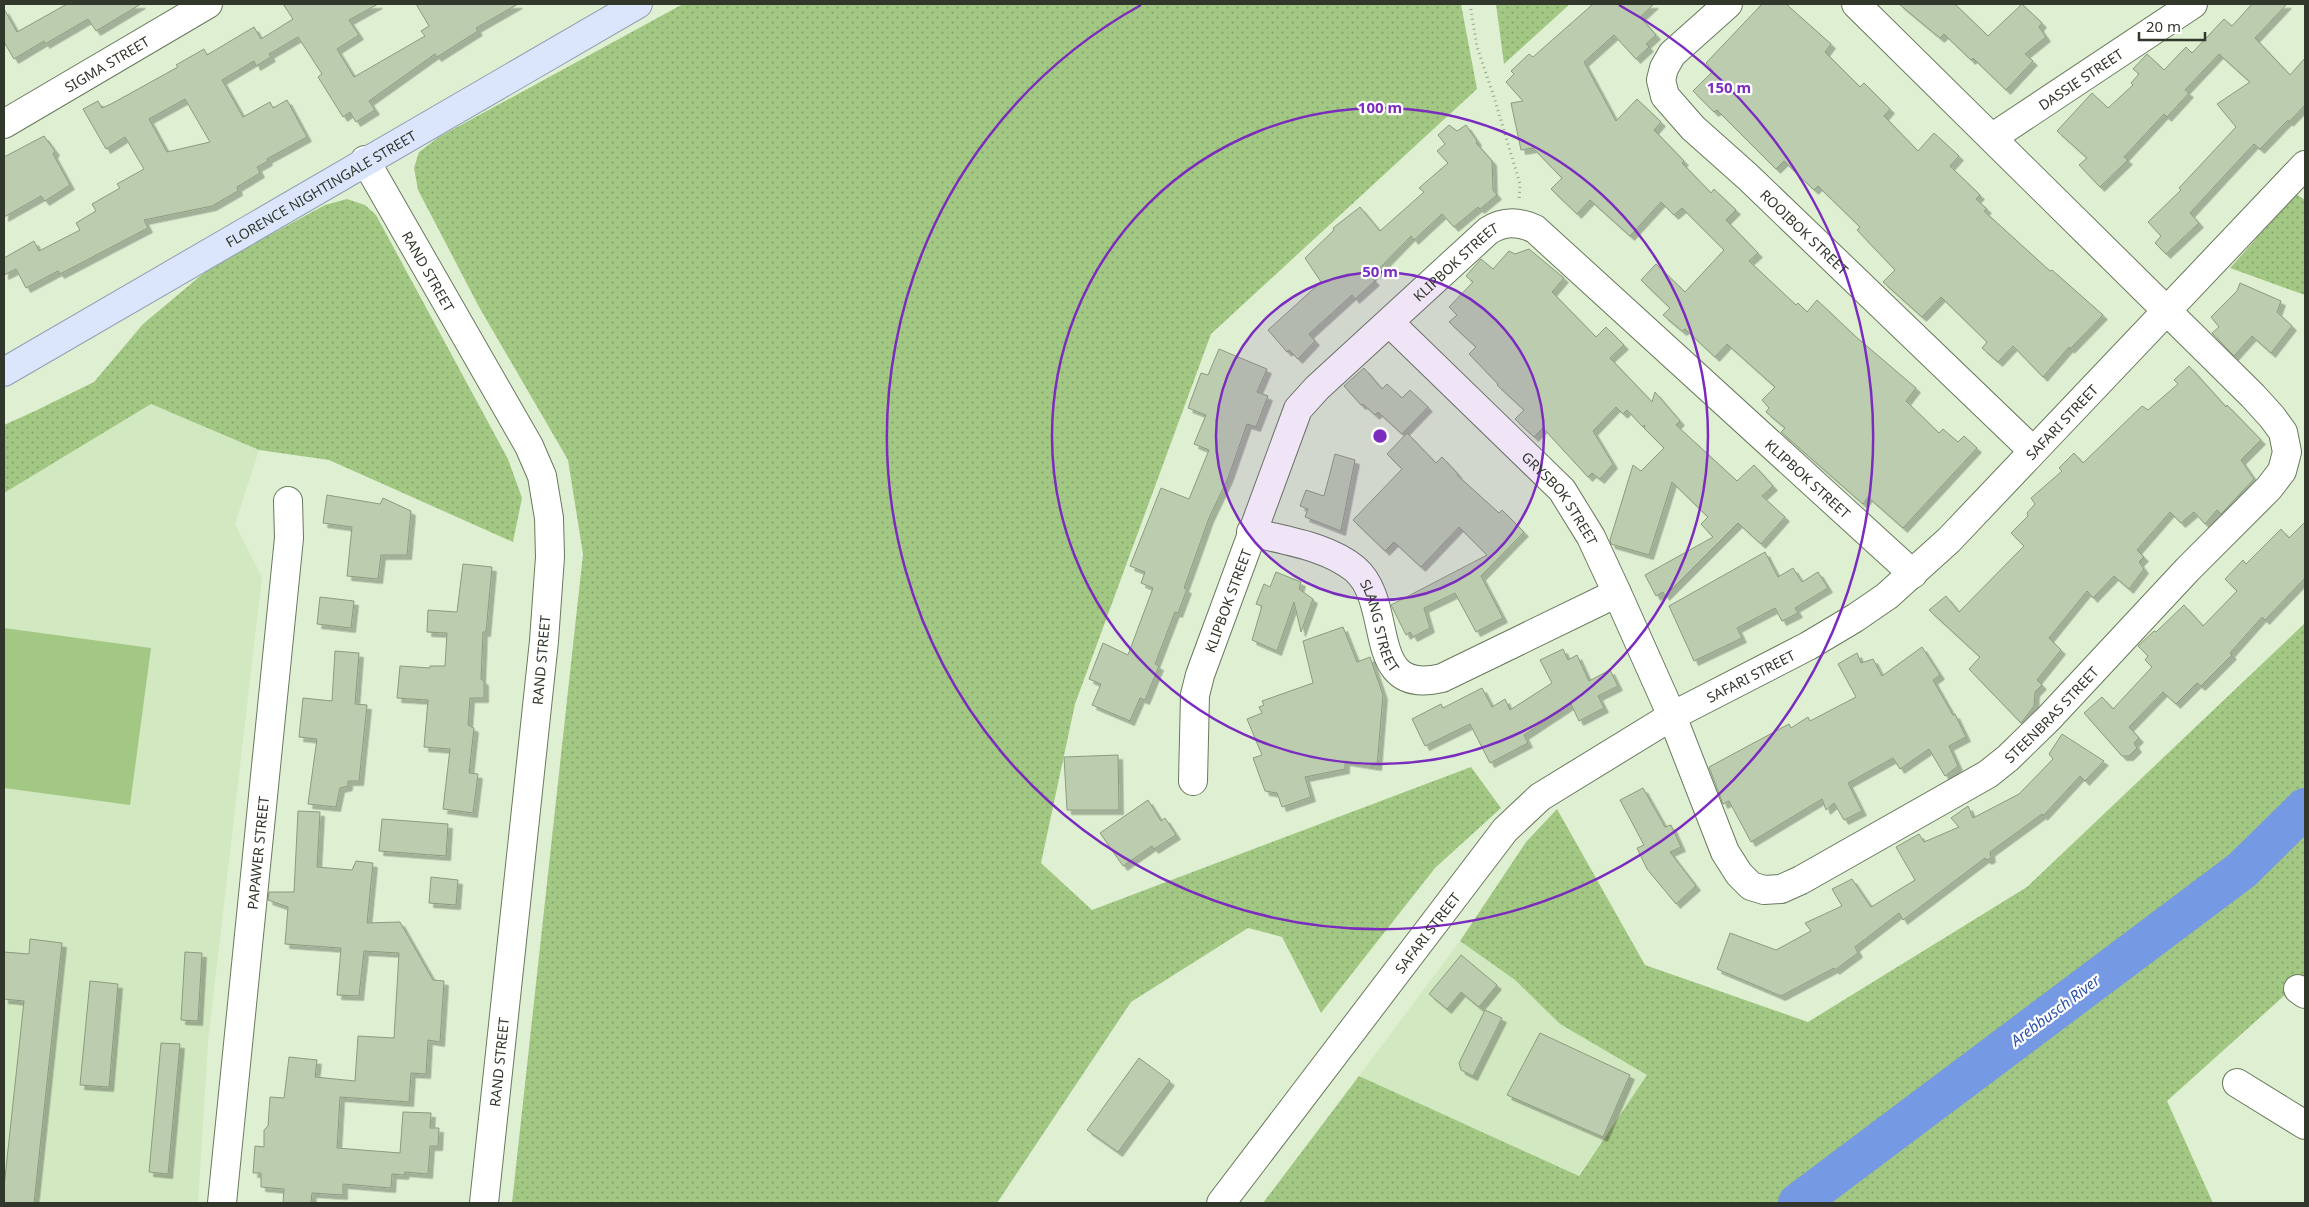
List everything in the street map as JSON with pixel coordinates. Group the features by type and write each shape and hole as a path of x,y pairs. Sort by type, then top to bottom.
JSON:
{"main road":[{"name":"FLORENCE NIGHTINGALE STREET","path":"4,372 366,160 638,4"}],"street":[{"name":"SIGMA STREET","path":"4,124 208,4"},
{"name":"ROOIBOK STREET","path":"1728,4 1672,54 1664,68 1661,80 1665,96 1693,128 1748,177 2032,450"},
{"path":"1856,4 1993,137 2166,310"},
{"name":"DASSIE STREET","path":"1993,137 2193,4"},
{"name":"RAND STREET","path":"366,160 529,446 542,476 549,518 550,558 544,641 484,1203"},
{"name":"SAFARI STREET","path":"1221,1203 1505,830 1540,797 1672,716 1808,646 1874,605 1913,574 1955,533 2305,165"},
{"name":"KLIPBOK STREET","path":"1192,782 1196,695 1200,675 1251,532 1298,410 1317,388 1488,231 1497,225 1518,223 1535,229 1913,574"},
{"name":"STEENBRAS STREET","path":"1672,716 1725,852 1739,874 1751,886 1764,890 1781,889 1801,880 1988,774 2008,758 2050,718 2188,569 2270,488 2282,471 2287,452 2283,432 2272,416 2166,310"},
{"name":"GRYSBOK STREET","path":"1390,323 1562,490 1591,536 1672,716"},
{"name":"PAPAWER STREET","path":"222,1203 289,538 288,501"},
{"name":"SLANG STREET","path":"1251,532 1309,546 1335,557 1356,570 1370,588 1388,658 1398,673 1410,680 1428,681 1442,678 1617,593"},
{"path":"2238,1083 2305,1125"}],"path":[{"path":"1470,4 1477,47 1520,184 1518,223"}],"shaded area":[{"path":"151,404 259,450 235,524 262,577 208,1042 198,1203 4,1203 4,493"},
{"path":"1460,941 1515,980 1560,1024 1648,1075 1578,1176 1359,1076"}],"green space":[{"path":"683,4 1461,4 1477,89 1211,334 1075,704 1041,863 1092,910 1471,767 1501,808 1435,868 1321,1013 1282,937 1248,928 1131,1002 997,1203 512,1203 583,554 568,460 479,307 418,190 414,168 419,152 439,137"},
{"path":"1496,4 1570,4 1504,64"},
{"path":"2296,194 2305,200 2305,295 2230,268"},
{"path":"347,199 365,205 376,215 508,459 522,498 513,542 329,460 259,450 151,404 4,493 4,425 94,382 143,324 211,267 325,205"},
{"path":"2305,623 2305,806 2240,869 1795,1203 1263,1203 1359,1076 1579,1176 1647,1075 1560,1024 1515,980 1460,941 1526,842 1557,809 1645,965 1808,1022 2027,887"},
{"path":"4,628 151,648 130,805 4,788"},
{"path":"2305,808 2305,977 2167,1101 2213,1203 1798,1203 2242,870"}],"building":[{"path":"67,4 141,4 96,31 88,19 45,44 44,41 14,59 4,42 4,9 17,32"},
{"path":"283,4 378,4 349,20 359,35 337,49 354,77 425,36 421,31 429,26 416,4 518,4 476,28 478,31 437,57 435,54 369,101 375,110 356,122 350,112 343,117 318,77 322,74 298,37 269,54 271,57 256,66 254,61 222,80 243,117 270,102 273,108 287,100 307,137 267,159 268,161 257,167 260,173 237,187 238,191 212,206 144,220 148,228 60,274 58,271 26,288 16,269 4,275 4,258 34,241 39,251 80,230 76,223 96,211 92,204 120,188 117,184 144,169 125,137 106,149 83,109 98,101 102,108 111,104 178,67 176,65 204,49 207,55 254,27 261,39 293,19","holes":["185,99 210,142 167,152 149,119"]},
{"path":"1593,4 1654,4 1640,17 1656,35 1646,44 1649,47 1636,59 1614,35 1584,62 1616,121 1637,99 1661,122 1654,130 1684,161 1682,163 1711,193 1714,189 1736,210 1726,220 1758,253 1749,261 1796,305 1798,303 1807,312 1817,300 1855,336 1916,388 1906,401 1939,433 1943,429 1958,442 1964,436 1977,448 1903,528 1868,497 1863,504 1781,432 1785,428 1766,412 1769,408 1762,400 1775,387 1727,344 1715,357 1685,329 1682,331 1663,315 1670,308 1641,280 1656,264 1685,292 1724,250 1682,208 1674,215 1661,202 1630,236 1590,200 1577,214 1551,189 1562,178 1533,148 1521,150 1511,103 1523,101 1506,82 1514,74 1511,71 1529,54 1533,57"},
{"path":"1762,4 1786,4 1831,44 1825,52 1860,87 1864,83 1890,109 1884,116 1918,151 1934,133 1959,156 1950,166 1980,195 1976,199 1987,209 1984,211 2050,271 2052,270 2103,315 2070,349 2069,347 2043,377 2013,346 1998,362 1982,348 1987,342 1941,297 1922,317 1883,282 1895,270 1857,230 1860,227 1818,186 1814,190 1784,161 1776,169 1717,110 1714,112 1693,91 1713,71 1706,63"},
{"path":"1899,4 1955,4 1988,36 2022,4 2042,23 2039,27 2046,37 2025,54 2033,61 2006,90 1973,58 1971,60 1944,34 1940,38"},
{"path":"2252,4 2287,4 2255,38 2290,75 2305,58 2305,105 2260,149 2254,144 2225,175 2190,213 2199,223 2166,254 2155,243 2161,236 2148,222 2181,190 2179,188 2236,127 2217,104 2250,82 2219,54 2185,90 2189,93 2167,117 2164,114 2124,157 2128,160 2100,187 2079,165 2087,158 2057,131 2092,93 2108,108 2133,85 2131,83 2139,74 2133,69 2147,54 2164,70 2186,47 2192,53 2224,19 2232,26"},
{"path":"1449,125 1457,131 1466,125 1477,141 1476,143 1492,161 1493,190 1497,195 1480,209 1478,207 1454,227 1442,214 1414,240 1411,236 1371,277 1375,281 1355,299 1352,295 1309,334 1315,341 1298,359 1289,350 1287,352 1268,330 1321,282 1305,258 1334,230 1333,228 1360,207 1380,231 1424,192 1419,188 1448,163 1437,151 1445,144 1438,135"},
{"path":"44,136 55,151 53,154 70,185 45,201 41,196 4,217 4,157"},
{"path":"1529,249 1564,278 1552,292 1596,337 1606,327 1624,345 1610,358 1652,402 1655,392 1680,421 1676,425 1737,481 1754,465 1773,486 1762,496 1785,517 1761,544 1738,523 1665,596 1663,592 1656,596 1645,575 1713,537 1701,524 1708,517 1672,482 1649,555 1611,544 1610,540 1633,465 1641,471 1664,448 1644,428 1645,425 1643,427 1627,410 1623,414 1616,407 1593,431 1613,464 1600,479 1592,473 1588,477 1543,428 1534,437 1515,419 1524,410 1497,385 1469,354 1476,347 1449,322 1457,315 1449,307 1473,282 1466,276 1481,259 1493,269 1509,251 1515,254"},
{"path":"2240,283 2281,301 2277,312 2292,326 2271,353 2252,336 2234,356 2212,333 2219,327 2211,317 2237,291"},
{"path":"1219,349 1267,369 1257,392 1268,396 1256,427 1247,424 1228,478 1209,518 1184,588 1187,589 1178,613 1175,612 1155,664 1159,666 1145,700 1140,698 1130,721 1092,705 1101,684 1089,679 1103,643 1128,655 1153,588 1141,583 1145,572 1130,566 1161,488 1189,499 1209,450 1194,444 1206,415 1188,408 1201,373 1208,375"},
{"path":"2189,366 2226,407 2227,405 2261,440 2241,460 2254,479 2221,514 2217,510 2205,524 2194,512 2181,523 2170,512 2137,550 2144,557 2139,562 2144,569 2129,589 2114,576 2093,598 2087,591 2049,638 2061,650 2037,680 2042,685 2035,692 2034,706 2021,723 1969,669 1980,657 1929,610 1946,596 1959,612 2024,546 2011,533 2028,516 2027,513 2035,504 2031,498 2062,471 2059,468 2074,453 2083,463 2142,406 2148,410 2178,384 2174,380"},
{"path":"1364,368 1382,389 1387,384 1402,398 1410,390 1428,407 1402,434 1378,412 1375,415 1363,404 1361,405 1344,386"},
{"path":"1407,433 1436,463 1442,457 1457,475 1499,513 1502,510 1524,532 1481,576 1503,618 1476,632 1455,593 1424,608 1430,628 1413,637 1410,632 1406,635 1391,605 1487,555 1459,527 1421,567 1394,542 1385,551 1353,520 1402,469 1387,454"},
{"path":"1335,454 1355,460 1341,531 1305,517 1308,509 1300,506 1306,490 1324,496"},
{"path":"327,495 380,504 383,498 411,511 407,555 381,555 378,579 347,576 352,527 323,523"},
{"path":"2305,522 2305,578 2265,620 2262,617 2230,653 2232,655 2201,686 2197,683 2176,704 2163,692 2129,727 2139,738 2134,743 2137,748 2129,756 2122,756 2084,713 2102,697 2113,709 2152,667 2145,660 2148,656 2138,646 2154,631 2156,632 2184,605 2203,626 2237,591 2225,579 2243,560 2246,564 2281,529 2289,538"},
{"path":"1765,552 1778,577 1793,568 1802,582 1818,572 1828,588 1795,608 1798,613 1782,621 1775,608 1737,628 1742,638 1694,661 1669,606"},
{"path":"463,564 492,567 486,632 483,632 481,679 484,681 484,698 470,698 468,725 474,728 469,773 478,774 473,813 443,809 450,749 424,747 428,700 397,698 400,666 430,668 430,666 445,666 447,633 427,632 428,610 457,612"},
{"path":"1276,572 1301,582 1299,589 1313,599 1301,632 1294,602 1277,651 1252,640 1262,606 1256,604 1264,584 1270,587"},
{"path":"320,597 354,601 351,628 317,624"},
{"path":"1343,627 1357,662 1370,657 1383,695 1377,766 1345,761 1345,769 1305,777 1311,797 1282,807 1277,793 1265,791 1253,758 1262,755 1247,719 1262,713 1259,707 1264,705 1262,701 1313,683 1303,641"},
{"path":"1922,647 1940,675 1933,680 1953,715 1955,714 1966,737 1949,746 1958,766 1945,776 1929,749 1900,769 1893,758 1848,783 1862,811 1844,820 1834,803 1826,810 1822,799 1751,842 1729,801 1723,804 1709,767 1789,724 1791,728 1808,717 1810,721 1856,697 1838,664 1857,653 1861,663 1873,659 1882,676"},
{"path":"1563,649 1568,660 1577,655 1589,681 1610,670 1618,686 1598,696 1604,708 1579,721 1571,704 1524,735 1528,743 1490,763 1470,724 1425,746 1412,719 1441,704 1443,708 1482,688 1492,707 1505,699 1510,710 1552,683 1540,660"},
{"path":"335,651 359,653 355,704 367,705 359,781 348,781 348,786 340,788 336,807 308,804 317,739 299,737 303,698 332,701"},
{"path":"2062,734 2104,761 2085,781 2080,776 2043,816 2042,814 1990,852 1991,858 1987,860 1985,858 1903,920 1899,913 1855,947 1858,953 1835,970 1834,968 1781,996 1717,969 1730,933 1776,950 1811,931 1805,923 1842,906 1832,889 1852,879 1871,907 1915,880 1896,847 1919,834 1924,842 1959,827 1951,818 1968,806 1973,818 2019,794 2053,759 2049,754"},
{"path":"1118,755 1119,810 1067,810 1064,757"},
{"path":"1643,788 1665,827 1671,825 1681,847 1670,852 1696,886 1676,904 1647,869 1637,848 1644,845 1620,800"},
{"path":"1148,800 1161,821 1165,818 1176,835 1154,849 1152,846 1123,866 1100,833"},
{"path":"298,811 320,812 317,867 352,870 356,861 373,863 367,923 400,922 433,980 444,981 440,1042 428,1040 426,1074 411,1073 409,1102 340,1097 337,1148 400,1153 403,1112 431,1113 430,1128 439,1128 438,1146 430,1146 428,1174 405,1172 404,1175 392,1174 391,1188 343,1184 343,1195 312,1193 311,1203 283,1203 284,1189 261,1187 261,1173 253,1173 255,1146 264,1147 264,1130 268,1126 270,1097 284,1098 289,1057 317,1060 315,1077 355,1081 358,1036 394,1038 399,953 364,951 359,996 337,995 341,948 285,944 288,907 268,900 269,892 294,892"},
{"path":"382,819 448,824 446,856 379,851"},
{"path":"431,877 458,880 456,905 429,903"},
{"path":"30,939 62,943 34,1203 4,1203 4,1187 24,1001 4,999 4,952 29,954"},
{"path":"185,952 202,953 198,1021 181,1020"},
{"path":"1461,955 1497,985 1479,1007 1461,992 1447,1009 1429,994"},
{"path":"90,981 118,984 109,1087 80,1085"},
{"path":"1485,1010 1502,1018 1473,1076 1461,1070 1459,1063"},
{"path":"1540,1033 1630,1075 1603,1137 1507,1095"},
{"path":"161,1043 180,1044 168,1174 149,1172"},
{"path":"1139,1058 1170,1081 1118,1152 1087,1130"}],"waterway":[{"name":"Arebbusch River","path":"1798,1203 2242,870 2305,808"}]}
